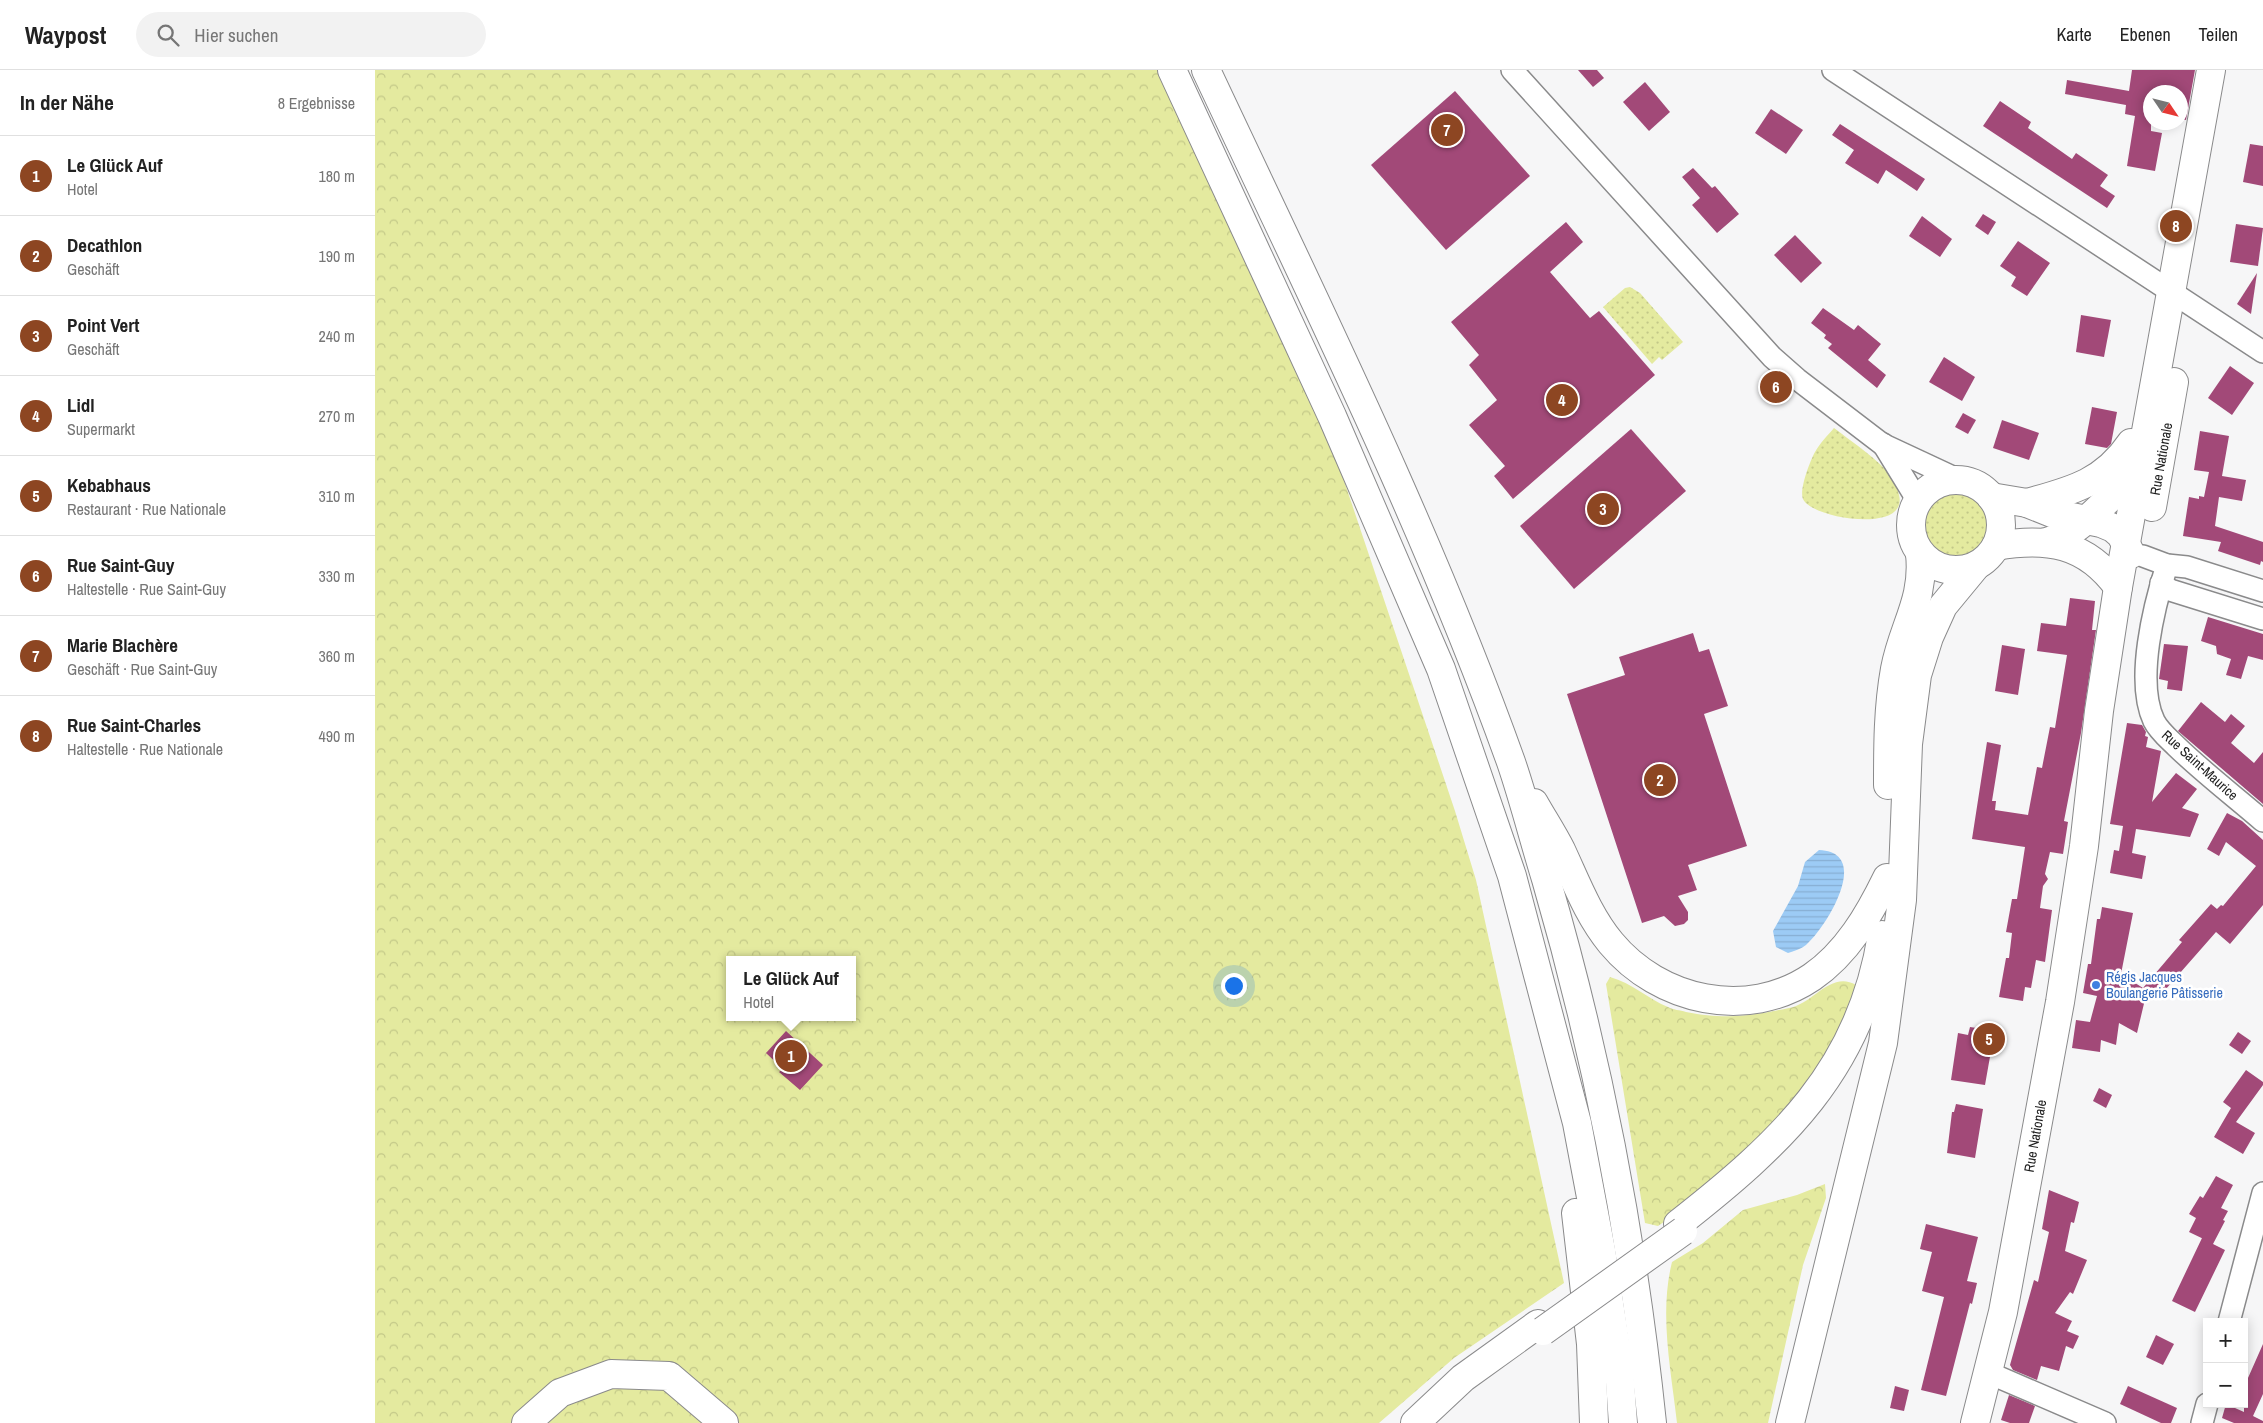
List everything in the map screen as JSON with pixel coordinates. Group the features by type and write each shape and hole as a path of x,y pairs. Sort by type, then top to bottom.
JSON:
{"main road":[{"path":"1173,70 1332,416 1441,669 1512,876 1565,1073 1601,1250 1619,1368 1623,1423"},
{"path":"1206,70 1361,400 1439,580 1511,764 1562,936 1606,1117 1628,1239 1652,1423"},
{"name":"Rue Nationale","path":"2180,298 2211,70"},
{"name":"Rue Nationale","path":"1975,1423 2003,1312 2060,1002 2084,846 2099,711 2142,569 2158,422 2180,298 2228,70"},
{"path":"2027,503 2056,495 2097,479 2158,422"},
{"name":"Rue Nationale","path":"2142,569 2140,463 2158,422"},
{"path":"1996,546 2020,542 2047,542 2065,536 2085,520 2140,463"},
{"path":"1790,1423 1883,1043 1897,948 1903,884 1908,744 1917,675 1929,637 1943,606 1975,566 1991,554 2001,534 1998,508 1982,488 1970,482 1957,480 1935,485 1925,492 1912,514 1910,528 1913,541 1920,554 1935,565 1952,570 1964,570 1975,566"},
{"path":"1991,497 2027,503 2052,513 2113,528 2142,569"},
{"path":"2047,542 2086,556 2106,572 2142,569"},
{"path":"1681,1227 1776,1140 1810,1102 1831,1073 1849,1039 1865,1001 1878,957 1884,924 1887,878 1889,709 1895,668 1921,586 1920,554"},
{"path":"1511,764 1560,849 1585,904 1611,943 1642,973 1678,992 1720,1002 1742,1000 1765,997 1789,989 1812,977 1836,956 1862,924 1887,878"},
{"path":"1415,1423 1463,1378 1541,1327 1756,1172 1817,1109 1839,1078 1875,1005 1897,948"},
{"path":"1565,1073 1563,1128 1581,1245 1588,1314 1594,1423"},
{"path":"1427,1423 1541,1327"},
{"path":"526,1423 560,1393 611,1374 669,1376 724,1423"}],"street":[{"path":"1512,70 1773,357 1797,379 1883,444 1957,480"},
{"path":"1833,70 2263,352"},
{"path":"1883,444 1918,501"},
{"path":"2142,569 2187,567 2263,590"},
{"path":"2142,569 2175,592 2263,619"},
{"name":"Rue Saint-Maurice","path":"2142,569 2153,617 2146,693 2155,722 2186,756 2263,821"},
{"path":"2230,1318 2263,1193"},
{"path":"1989,1372 2105,1423"},
{"path":"2202,1423 2206,1408"}],"green space":[{"path":"375,70 1159,70 1324,421 1455,811 1476,880 1564,1283 1454,1358 1379,1423 375,1423"},
{"path":"1630,287 1640,293 1683,342 1662,360 1659,357 1652,364 1603,307 1625,288"},
{"path":"1834,428 1872,457 1891,477 1899,495 1898,507 1889,515 1875,519 1840,517 1810,506 1803,499 1802,489 1813,456 1819,445"},
{"path":"1951,492 1965,492 1977,497 1987,507 1992,519 1992,533 1987,545 1977,555 1965,560 1951,560 1939,555 1929,545 1924,533 1924,519 1929,507 1939,497"},
{"path":"1610,977 1626,983 1672,1009 1713,1016 1750,1015 1789,1008 1806,1001 1822,989 1838,982 1856,985 1836,1042 1789,1110 1696,1200 1658,1226 1645,1223 1606,984"},
{"path":"1825,1184 1826,1198 1803,1265 1768,1423 1677,1423 1666,1322 1668,1282 1672,1262 1703,1243 1743,1210 1797,1195"}],"water":[{"path":"1819,850 1835,854 1843,863 1844,876 1840,892 1833,908 1815,936 1804,946 1788,953 1776,947 1773,931 1798,886 1805,862"}],"building":[{"path":"1578,70 1597,70 1604,78 1593,87"},
{"path":"2132,70 2195,70 2188,109 2188,85 2143,85 2143,130 2162,133 2155,171 2127,166 2135,116 2125,114 2126,105 2065,94 2067,80 2129,91"},
{"path":"1645,82 1670,112 1649,131 1623,102"},
{"path":"1455,91 1530,176 1446,250 1371,165"},
{"path":"2000,101 2031,122 2028,128 2072,159 2076,153 2108,175 2100,186 2115,196 2107,208 1983,126"},
{"path":"1771,109 1803,130 1786,154 1755,133"},
{"path":"1840,124 1925,179 1917,191 1886,170 1878,184 1845,163 1854,150 1832,135"},
{"path":"2250,144 2263,146 2263,186 2243,182"},
{"path":"1693,168 1712,188 1715,186 1739,214 1717,233 1692,205 1700,198 1682,177"},
{"path":"1983,214 1996,222 1988,235 1975,226"},
{"path":"1922,216 1952,239 1940,257 1909,236"},
{"path":"1566,222 1583,242 1550,272 1590,318 1599,311 1655,375 1513,499 1494,476 1505,466 1469,425 1497,400 1469,365 1479,355 1451,322"},
{"path":"2236,224 2263,228 2258,266 2230,262"},
{"path":"1795,235 1822,263 1801,283 1774,255"},
{"path":"2018,241 2050,263 2027,296 2011,286 2016,277 2000,266"},
{"path":"2257,273 2251,314 2237,304"},
{"path":"1823,308 1854,330 1858,325 1881,344 1868,360 1886,375 1877,388 1828,348 1832,344 1824,338 1826,335 1811,323"},
{"path":"2081,315 2111,320 2104,357 2076,352"},
{"path":"1944,357 1975,377 1962,401 1929,382"},
{"path":"2230,366 2254,383 2232,415 2208,398"},
{"path":"2092,407 2117,412 2111,444 2107,448 2085,444"},
{"path":"1963,413 1976,420 1968,434 1955,427"},
{"path":"2002,420 2039,433 2029,460 1993,448"},
{"path":"1631,429 1686,491 1574,589 1520,526"},
{"path":"2200,431 2229,436 2222,476 2246,480 2242,501 2219,497 2215,526 2263,542 2263,562 2261,561 2260,565 2218,551 2221,542 2183,536 2189,497 2199,499 2199,496 2204,497 2209,472 2194,470"},
{"path":"2070,598 2095,601 2092,630 2096,630 2081,733 2064,821 2068,822 2063,854 2050,852 2045,874 2048,879 2043,886 2040,908 2052,910 2045,962 2036,960 2031,988 2025,987 2023,1001 1999,997 2006,958 2009,958 2012,933 2006,932 2012,899 2017,899 2025,847 1972,839 1987,742 2001,745 1992,801 1996,801 1995,810 2028,815 2037,767 2042,768 2050,727 2055,728 2067,655 2037,651 2041,623 2066,626"},
{"path":"2208,617 2263,634 2263,660 2248,656 2241,679 2226,675 2231,659 2217,654 2216,646 2201,641"},
{"path":"1693,633 1699,652 1709,649 1728,706 1704,714 1747,846 1688,865 1697,890 1678,896 1688,912 1688,920 1684,924 1675,926 1664,916 1642,923 1567,694 1625,675 1619,657"},
{"path":"2164,644 2188,646 2182,691 2167,689 2168,681 2159,679"},
{"path":"2002,645 2025,649 2018,695 1995,691"},
{"path":"2201,702 2225,722 2231,714 2245,726 2231,743 2254,763 2263,752 2263,804 2178,731"},
{"path":"2127,723 2142,725 2146,732 2145,736 2148,737 2146,747 2161,751 2152,802 2176,773 2197,789 2182,808 2199,814 2190,837 2136,829 2132,853 2146,856 2142,879 2110,873 2114,850 2119,851 2123,826 2110,824"},
{"path":"2227,813 2242,821 2263,840 2263,905 2230,944 2216,932 2158,998 2147,991 2137,1033 2119,1023 2116,1045 2101,1040 2100,1052 2072,1048 2076,1020 2090,1022 2097,996 2083,993 2088,964 2091,964 2097,919 2100,919 2102,907 2133,913 2121,974 2143,988 2182,942 2179,940 2211,904 2217,909 2221,905 2223,906 2256,866 2226,842 2219,856 2207,849"},
{"path":"1983,1026 2000,1029 1996,1052 1991,1051 1985,1085 1951,1080 1958,1033 1968,1035 1970,1027 1983,1029"},
{"path":"786,1031 823,1065 800,1090 779,1072 783,1069 766,1053"},
{"path":"2238,1032 2251,1041 2242,1054 2229,1045"},
{"path":"2246,1070 2263,1082 2263,1085 2236,1122 2255,1133 2243,1154 2214,1137 2231,1108 2223,1102"},
{"path":"2099,1088 2112,1095 2106,1108 2093,1101"},
{"path":"1956,1104 1983,1109 1975,1158 1947,1153 1952,1112 1954,1112"},
{"path":"2216,1176 2233,1185 2221,1208 2228,1211 2223,1220 2225,1221 2213,1244 2225,1250 2195,1312 2172,1301 2202,1238 2189,1232 2196,1218 2189,1214 2200,1196 2203,1198"},
{"path":"2049,1190 2079,1202 2074,1223 2071,1222 2065,1251 2087,1260 2073,1294 2070,1292 2055,1313 2072,1321 2067,1331 2079,1336 2073,1349 2066,1346 2059,1371 2041,1366 2037,1380 2013,1370 2010,1365 2034,1280 2038,1282 2049,1232 2042,1229"},
{"path":"1926,1224 1978,1237 1967,1281 1977,1283 1946,1396 1921,1390 1944,1297 1922,1291 1932,1252 1920,1249"},
{"path":"2156,1335 2174,1344 2163,1365 2146,1357"},
{"path":"2263,1344 2263,1394 2253,1416 2263,1421 2263,1423 2234,1423 2222,1418 2225,1408 2235,1408 2244,1412 2244,1408 2248,1408 2248,1378"},
{"path":"1895,1386 1909,1390 1904,1411 1890,1408"},
{"path":"2128,1386 2177,1408 2171,1423 2161,1423 2120,1404"},
{"path":"2009,1395 2035,1406 2029,1423 2010,1423 2001,1420"}],"place":[{"name":"Marie Blachère","path":"1447,130"},
{"name":"Rue Saint-Charles","path":"2176,226"},
{"name":"Rue Saint-Guy","path":"1776,387"},
{"name":"Lidl","path":"1562,400"},
{"name":"Point Vert","path":"1603,509"},
{"name":"Decathlon","path":"1660,780"},
{"name":"Régis Jacques Boulangerie Pâtisserie","path":"2096,985"},
{"name":"Kebabhaus","path":"1989,1039"},
{"name":"Le Glück Auf","path":"791,1056"}]}
